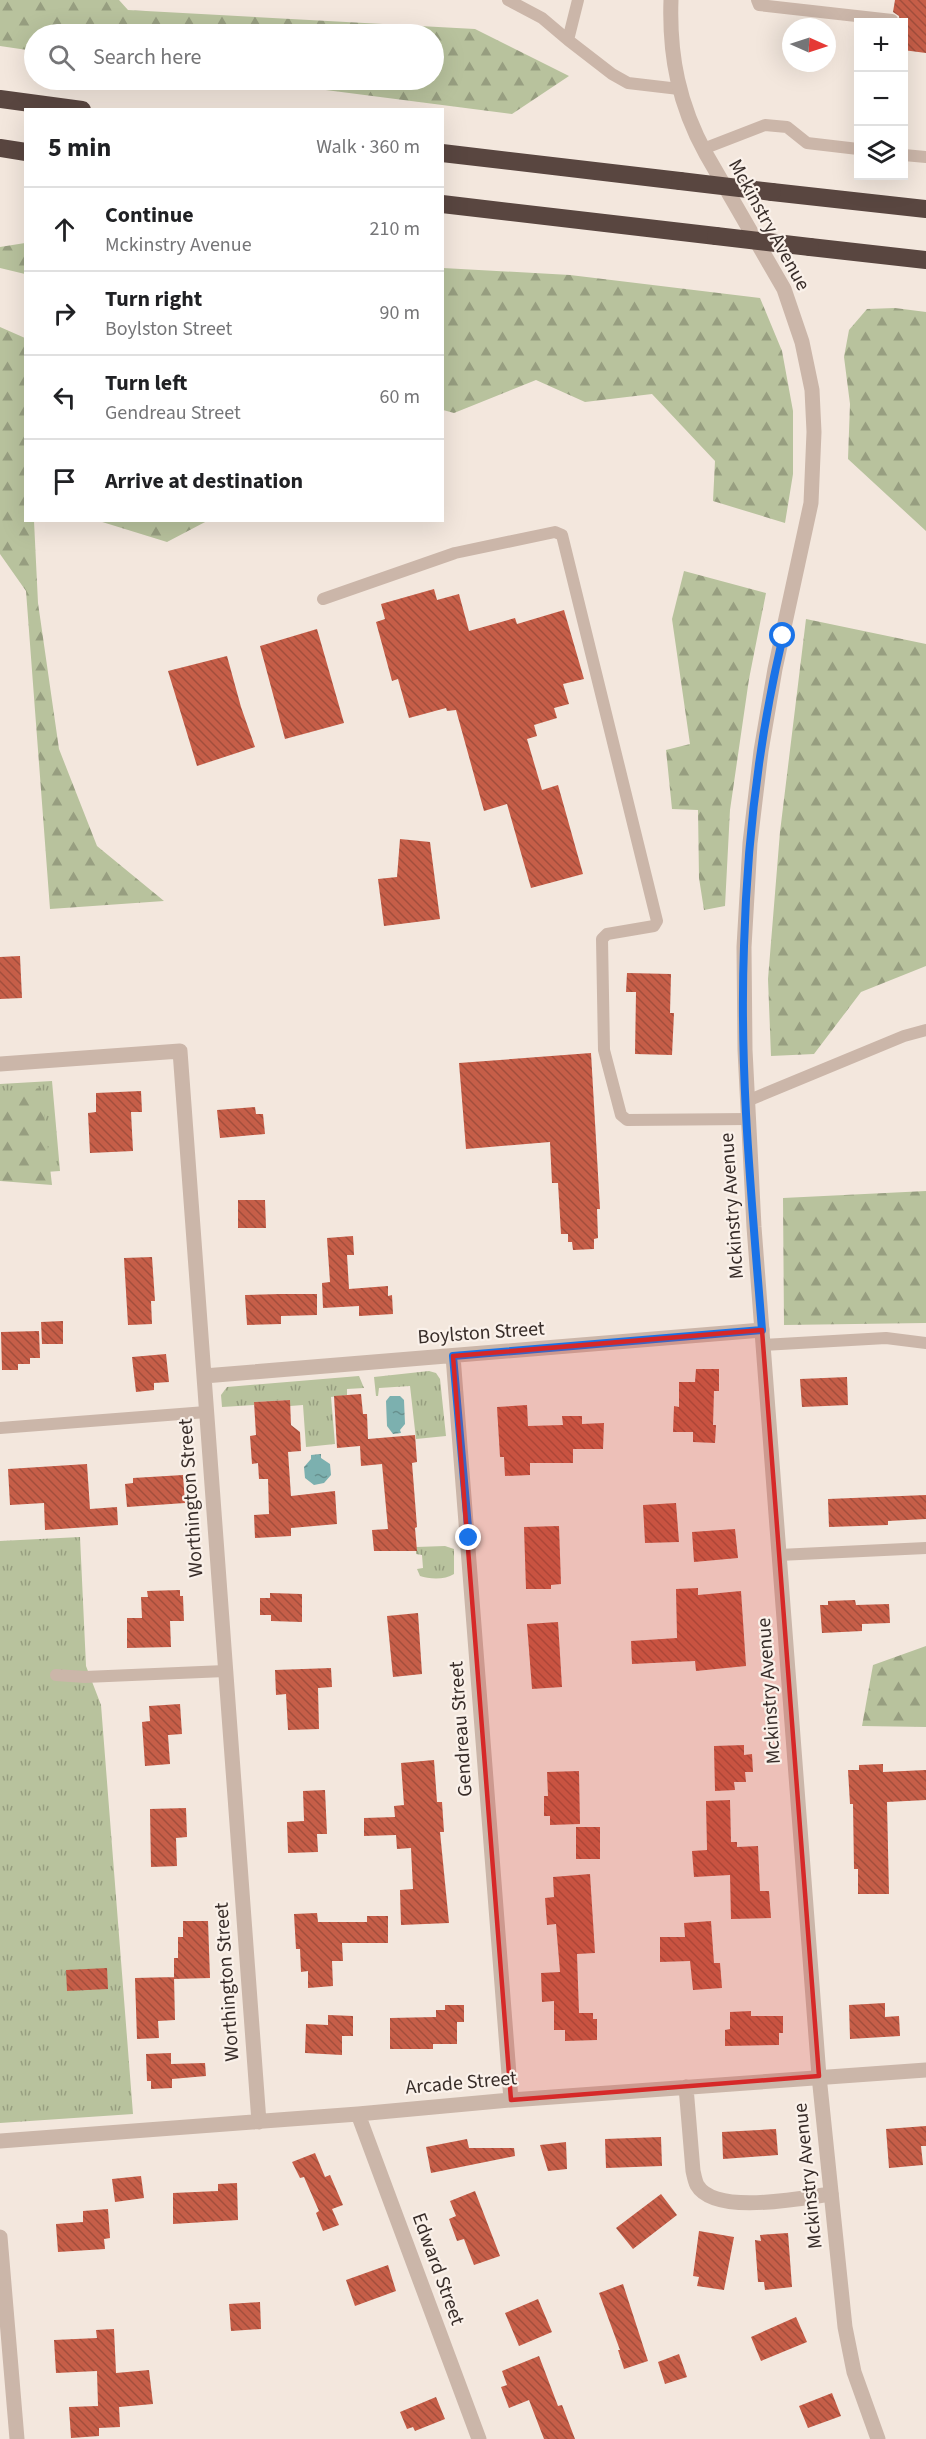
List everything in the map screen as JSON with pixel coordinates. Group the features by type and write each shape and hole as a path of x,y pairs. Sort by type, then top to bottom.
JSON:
{"highway":[{"path":"0,99 67,108"},
{"path":"0,148 24,152"},
{"path":"444,153 926,209"},
{"path":"444,204 926,260"}],"street":[{"name":"Mckinstry Avenue","path":"671,0 671,45 679,89 694,133 784,289 809,368 814,432 813,479 808,525 775,669 761,750 750,843 744,947 747,1101 762,1337 819,2076 849,2352 858,2385 878,2439"},
{"name":"Worthington Street","path":"0,1064 180,1051 259,2122"},
{"name":"Boylston Street","path":"204,1376 453,1356 762,1337"},
{"name":"Gendreau Street","path":"453,1356 511,2100"},
{"name":"Arcade Street","path":"0,2141 819,2076 926,2070"},
{"path":"686,2087 693,2171 696,2184 704,2193 716,2199 743,2202 767,2202 831,2194"},
{"name":"Edward Street","path":"358,2114 479,2439"},
{"path":"0,2237 17,2439"}],"lane":[{"path":"508,0 542,18 612,74 628,82 679,89"},
{"path":"568,40 578,0"},
{"path":"757,0 759,4 875,18"},
{"path":"703,149 765,126 787,127 807,143 854,149"},
{"path":"908,155 926,157"},
{"path":"323,599 455,554 555,532 562,535 657,921 654,926 607,934 602,939 604,1050 621,1115 627,1120 748,1119"},
{"path":"747,1101 904,1036 926,1030"},
{"path":"762,1337 886,1338 926,1343"},
{"path":"0,1428 206,1412"},
{"path":"779,1555 926,1548"},
{"path":"56,1675 85,1677 225,1671"}],"highlighted area":[{"path":"762,1330 819,2076 511,2100 453,1356"}],"green space":[{"path":"0,0 119,0 128,10 384,24 24,24 24,50 0,46"},
{"path":"444,27 475,29 569,76 512,114 326,90 444,90"},
{"path":"24,243 24,274 0,268 0,247"},
{"path":"444,268 570,275 760,298 782,351 793,411 793,474 785,523 713,501 715,461 652,394 585,402 536,380 454,413 444,410"},
{"path":"895,308 926,312 926,531 848,459 850,404 844,357 849,330 867,309"},
{"path":"0,327 24,338 24,522 34,522 38,603 59,749 97,846 164,901 50,909 26,591 0,554"},
{"path":"102,522 205,522 167,542"},
{"path":"684,571 766,593 749,679 730,810 725,906 704,910 699,878 698,810 672,809 666,750 690,744 672,619"},
{"path":"806,619 926,644 926,966 861,992 814,1054 771,1056 768,979 780,832"},
{"path":"52,1081 60,1171 0,1175 0,1084"},
{"path":"41,1088 52,1185 0,1181 0,1092"},
{"path":"926,1191 926,1323 784,1325 783,1198"},
{"path":"429,1371 436,1373 440,1379 446,1436 416,1439 410,1386 379,1388 378,1396 376,1396 374,1377"},
{"path":"359,1376 364,1388 347,1389 347,1395 331,1397 335,1444 306,1447 303,1405 290,1406 290,1400 222,1407 221,1395 227,1387"},
{"path":"80,1537 86,1666 101,1705 133,2114 0,2123 0,1541"},
{"path":"445,1546 454,1549 454,1574 437,1578 420,1576 417,1569 423,1568 422,1555 416,1554 416,1547"},
{"path":"926,1646 926,1727 862,1726 873,1665"}],"water":[{"path":"390,1396 400,1396 404,1400 405,1424 400,1430 401,1433 393,1434 387,1426 386,1401"},
{"path":"321,1454 321,1458 330,1464 331,1475 324,1483 314,1485 305,1478 304,1467 311,1459 311,1455"}],"building":[{"path":"895,0 926,0 926,53 908,51 908,18 899,18 893,12"},
{"path":"434,589 437,600 459,594 469,631 515,618 517,624 564,610 584,679 563,684 569,704 554,708 557,718 534,725 537,736 527,739 542,790 558,785 583,874 531,888 507,804 484,811 456,710 447,711 446,708 409,718 398,679 392,681 376,622 385,619 381,604"},
{"path":"317,629 344,723 285,739 260,646"},
{"path":"227,656 255,747 197,766 168,671"},
{"path":"400,839 430,842 440,919 384,926 378,879 397,877"},
{"path":"20,956 22,998 0,999 0,957"},
{"path":"627,973 671,974 670,1013 674,1013 672,1055 635,1054 636,992 626,992"},
{"path":"591,1053 600,1209 597,1209 598,1238 594,1239 594,1249 573,1250 572,1242 568,1242 568,1234 561,1234 558,1183 552,1183 550,1142 466,1149 459,1063"},
{"path":"141,1091 142,1112 131,1112 133,1151 90,1153 88,1113 96,1112 96,1093"},
{"path":"255,1107 256,1114 263,1114 265,1134 220,1138 217,1110"},
{"path":"238,1200 265,1200 266,1228 238,1228"},
{"path":"353,1236 354,1255 347,1255 349,1289 388,1286 388,1296 392,1295 393,1314 359,1316 359,1306 323,1308 322,1283 330,1282 327,1238"},
{"path":"152,1257 155,1301 151,1301 152,1324 128,1325 124,1258"},
{"path":"317,1294 317,1315 281,1316 281,1324 247,1325 245,1295"},
{"path":"63,1321 63,1344 42,1344 41,1322"},
{"path":"39,1331 40,1358 30,1358 30,1364 18,1364 18,1370 2,1370 1,1332"},
{"path":"166,1354 169,1382 154,1383 154,1390 136,1392 132,1357"},
{"path":"696,1369 719,1369 719,1391 714,1391 715,1443 693,1442 693,1432 673,1432 674,1406 679,1407 679,1382 695,1382"},
{"path":"847,1377 848,1405 802,1407 800,1379"},
{"path":"361,1394 363,1414 367,1414 368,1439 415,1435 417,1462 412,1463 417,1551 374,1551 372,1530 388,1529 382,1464 361,1466 360,1446 337,1448 334,1396"},
{"path":"290,1400 291,1425 300,1432 301,1451 288,1452 291,1496 335,1491 337,1524 291,1528 291,1536 255,1538 254,1515 269,1514 268,1479 259,1479 258,1463 252,1464 250,1436 256,1435 254,1402"},
{"path":"527,1405 528,1426 563,1425 562,1416 582,1416 582,1424 604,1423 603,1449 573,1449 573,1463 530,1463 530,1475 505,1476 504,1457 500,1457 497,1407"},
{"path":"87,1464 90,1509 117,1507 118,1525 45,1530 44,1503 10,1505 8,1469"},
{"path":"183,1475 185,1503 127,1507 125,1484 133,1483 133,1478"},
{"path":"926,1495 926,1519 888,1521 888,1525 829,1527 828,1499"},
{"path":"676,1503 679,1542 645,1543 643,1505"},
{"path":"559,1526 561,1584 551,1585 551,1589 526,1589 524,1527"},
{"path":"735,1529 738,1558 694,1562 692,1532"},
{"path":"698,1588 698,1595 741,1591 746,1666 696,1671 695,1661 632,1664 631,1641 677,1638 676,1589"},
{"path":"180,1590 180,1596 183,1596 184,1621 170,1621 171,1647 127,1648 127,1618 142,1618 141,1597 148,1597 147,1591"},
{"path":"270,1593 302,1594 302,1622 271,1621 271,1615 260,1615 260,1598 270,1598"},
{"path":"855,1600 856,1605 889,1604 890,1623 862,1624 862,1631 822,1633 820,1605 828,1605 828,1601"},
{"path":"418,1613 422,1674 393,1677 387,1616"},
{"path":"558,1622 562,1687 532,1689 527,1624"},
{"path":"331,1668 332,1687 318,1688 319,1729 288,1730 286,1694 276,1695 275,1670"},
{"path":"180,1704 182,1734 168,1735 170,1764 145,1766 142,1722 150,1721 149,1706"},
{"path":"744,1745 744,1755 752,1754 753,1772 745,1772 746,1782 734,1782 735,1790 715,1791 714,1746"},
{"path":"434,1760 437,1802 442,1802 444,1832 440,1832 449,1923 401,1925 400,1890 413,1889 411,1848 397,1849 396,1835 364,1836 364,1818 395,1817 394,1806 404,1805 401,1763"},
{"path":"883,1764 883,1772 926,1770 926,1800 887,1802 889,1894 858,1894 858,1869 854,1869 853,1804 850,1804 848,1770 859,1770 859,1765"},
{"path":"579,1771 580,1824 550,1825 550,1816 544,1816 544,1796 548,1796 547,1772"},
{"path":"325,1790 327,1834 317,1834 318,1852 288,1853 287,1822 304,1821 303,1791"},
{"path":"730,1800 731,1842 737,1842 737,1847 758,1846 760,1891 769,1891 771,1918 731,1919 730,1875 694,1877 692,1851 707,1850 706,1801"},
{"path":"186,1808 187,1837 176,1838 177,1866 151,1867 150,1809"},
{"path":"576,1827 600,1827 600,1859 576,1859"},
{"path":"590,1874 595,1953 577,1954 579,2013 593,2013 593,2019 597,2019 597,2040 565,2041 565,2030 554,2030 554,2001 542,2002 541,1973 560,1972 556,1924 547,1925 545,1898 554,1897 553,1877"},
{"path":"317,1913 318,1922 367,1922 367,1916 388,1916 388,1943 342,1943 343,1961 332,1961 333,1986 308,1988 308,1971 301,1972 300,1949 296,1949 294,1914"},
{"path":"183,1921 208,1921 210,1978 174,1979 174,1958 178,1958 178,1937 183,1937"},
{"path":"711,1921 714,1963 720,1963 722,1988 693,1990 690,1961 660,1962 660,1937 685,1937 684,1923"},
{"path":"107,1968 108,1989 67,1991 66,1970"},
{"path":"174,1977 175,2020 158,2021 159,2038 137,2039 135,1978"},
{"path":"885,2003 885,2017 899,2016 900,2036 850,2039 849,2005"},
{"path":"445,2005 464,2005 464,2022 457,2022 457,2044 433,2044 433,2049 390,2049 390,2018 436,2017 436,2010 445,2010"},
{"path":"751,2011 751,2016 783,2016 783,2033 779,2033 779,2045 725,2046 725,2030 730,2029 730,2012"},
{"path":"328,2015 353,2016 353,2036 342,2036 342,2055 305,2053 306,2024 328,2025"},
{"path":"171,2053 171,2064 205,2063 206,2076 172,2079 172,2088 151,2089 151,2081 147,2081 146,2054"},
{"path":"926,2126 926,2146 921,2146 923,2165 889,2168 886,2129"},
{"path":"776,2129 778,2155 723,2159 722,2132"},
{"path":"661,2137 662,2166 606,2168 605,2139"},
{"path":"467,2139 469,2148 514,2148 515,2156 431,2173 426,2147"},
{"path":"566,2142 567,2169 548,2171 540,2145"},
{"path":"315,2153 325,2177 330,2175 343,2205 332,2209 339,2225 323,2231 316,2213 319,2211 304,2177 300,2178 292,2162"},
{"path":"141,2176 144,2198 115,2202 112,2179"},
{"path":"237,2183 238,2220 173,2224 173,2193 218,2191 218,2184"},
{"path":"475,2191 500,2256 474,2265 464,2239 457,2241 449,2219 456,2216 450,2201"},
{"path":"661,2194 677,2215 633,2249 616,2228"},
{"path":"108,2209 110,2238 104,2239 105,2249 58,2252 56,2224 83,2222 83,2211"},
{"path":"699,2231 734,2237 724,2290 697,2286 699,2277 693,2276"},
{"path":"788,2233 792,2287 765,2290 764,2282 758,2282 755,2240 761,2241 760,2235"},
{"path":"388,2265 396,2291 355,2306 346,2280"},
{"path":"623,2284 648,2361 624,2369 618,2350 620,2350 599,2293"},
{"path":"538,2299 552,2332 519,2346 505,2313"},
{"path":"260,2302 261,2329 231,2331 229,2304"},
{"path":"796,2317 807,2342 761,2361 751,2337"},
{"path":"114,2329 116,2373 149,2370 153,2404 119,2407 120,2427 99,2428 99,2436 71,2438 69,2407 98,2406 97,2371 56,2373 54,2340 97,2338 96,2330"},
{"path":"679,2354 687,2377 665,2384 658,2362"},
{"path":"539,2356 558,2406 562,2405 575,2439 544,2439 529,2400 509,2408 501,2387 507,2385 502,2371"},
{"path":"832,2393 841,2416 808,2428 799,2406"},
{"path":"436,2397 445,2419 415,2431 413,2427 407,2429 400,2412"}],"route":[{"path":"469,1538 459,1447 453,1356 762,1330 749,1143 744,947 750,843 761,750 783,636"}]}
